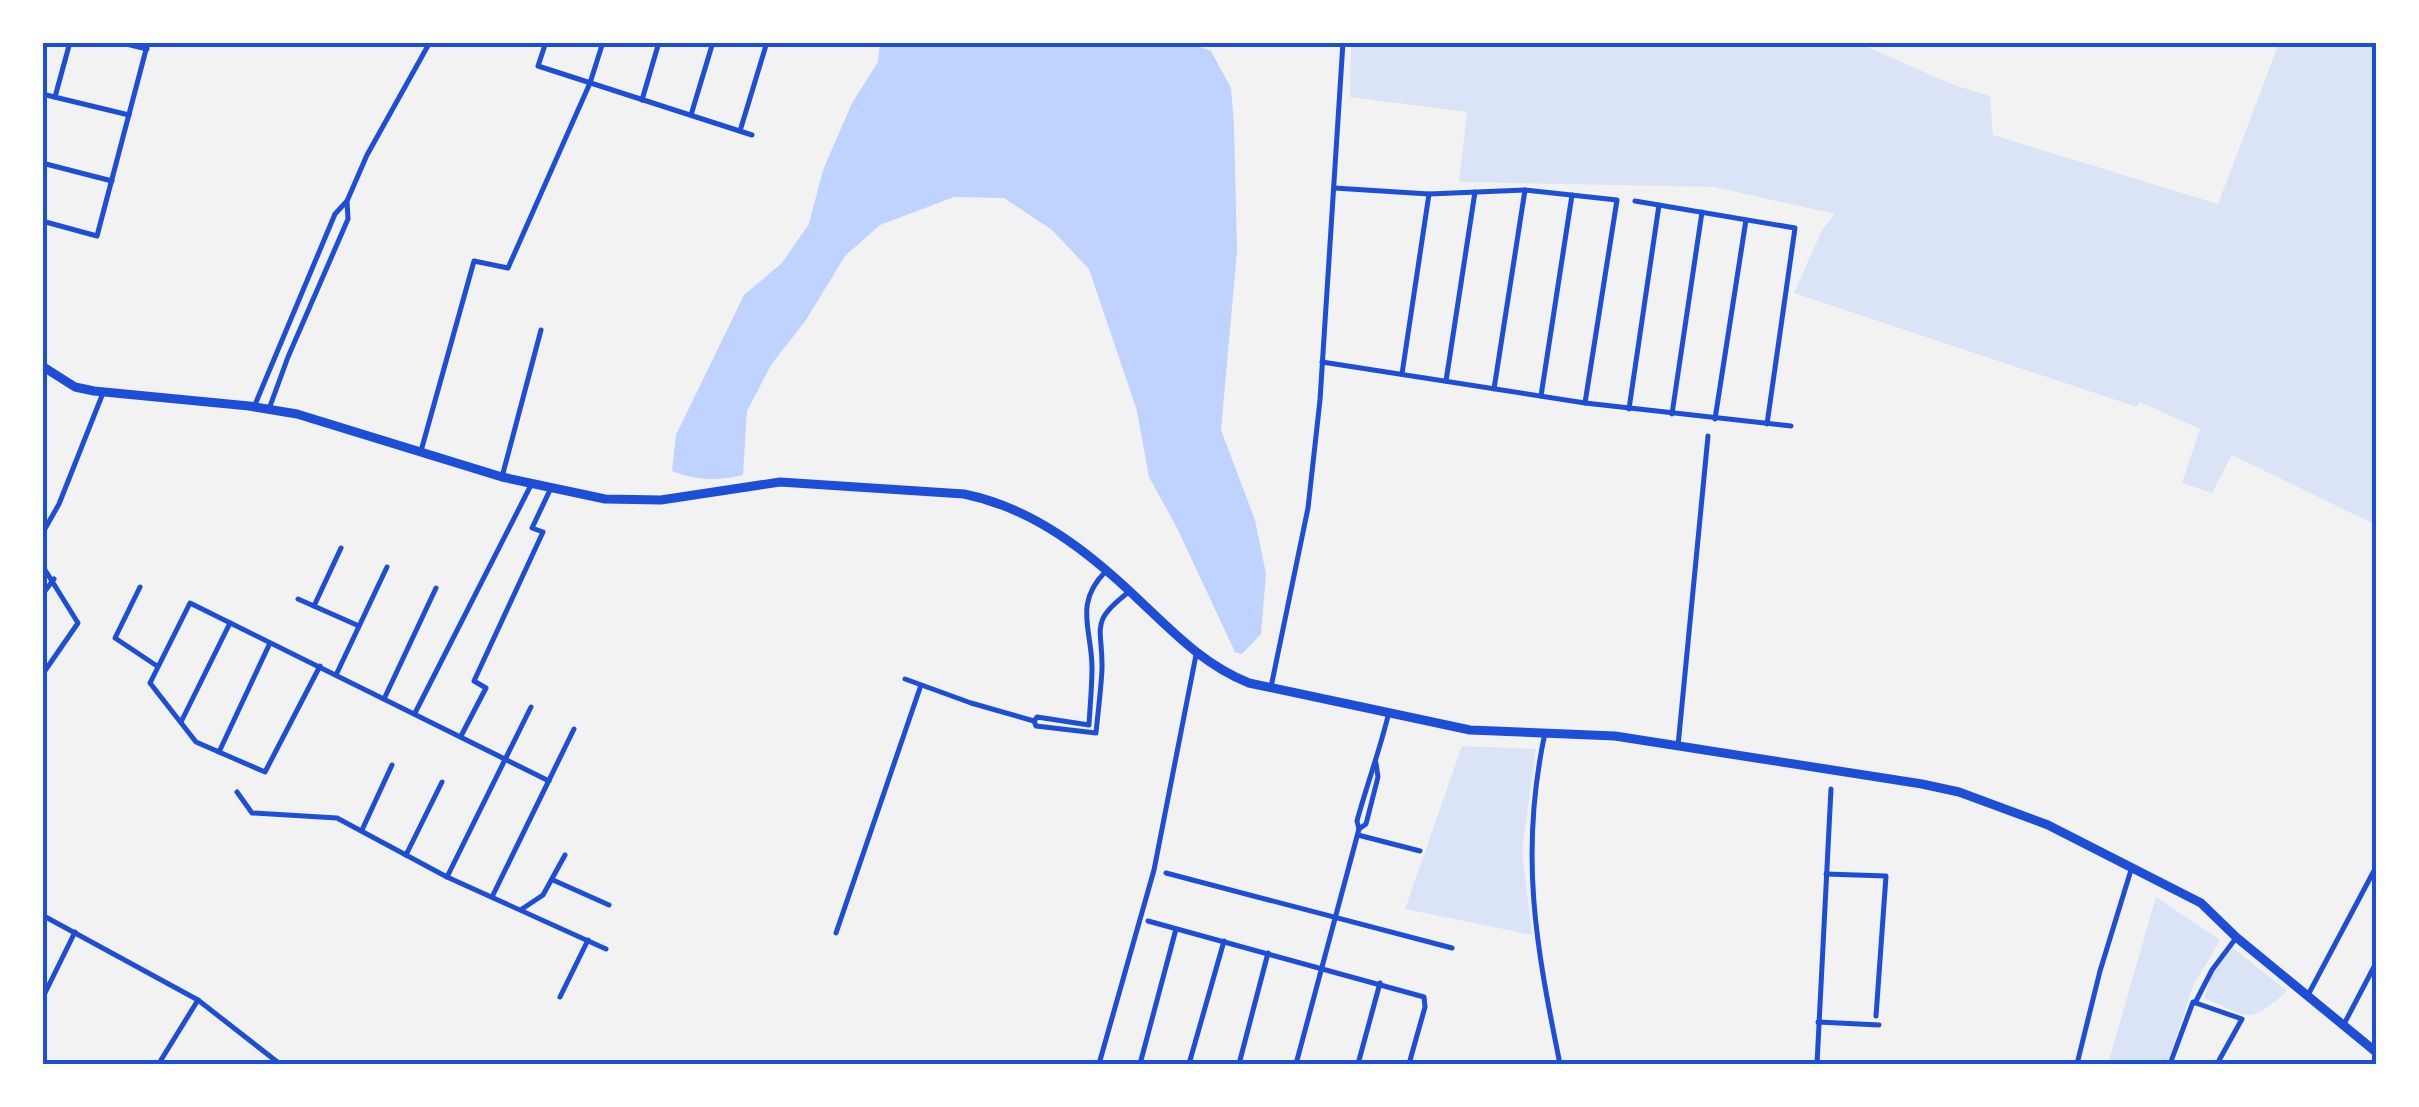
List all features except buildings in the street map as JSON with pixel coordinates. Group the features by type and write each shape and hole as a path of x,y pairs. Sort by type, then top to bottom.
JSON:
{"highway":[{"path":"42,366 75,386 103,392 254,407 328,422 550,490 635,502 780,482 964,494 1015,508 1045,524 1106,571 1196,655 1222,672 1271,687 1470,730 1615,736 1958,792 2048,825 2201,903 2236,938 2376,1052"}],"street":[{"path":"55,97 70,42"},
{"path":"42,221 97,236 148,46 118,42"},
{"path":"254,407 335,214 347,201 367,155 430,42"},
{"path":"546,42 538,66 752,135"},
{"path":"421,451 474,261 508,268 590,83 603,42"},
{"path":"642,100 660,42"},
{"path":"690,116 713,42"},
{"path":"740,131 768,42"},
{"path":"1271,687 1308,508 1322,362 1343,42"},
{"path":"42,94 129,115"},
{"path":"42,163 112,181"},
{"path":"1334,188 1429,194 1525,190 1617,200 1584,403"},
{"path":"1494,389 1525,190"},
{"path":"1446,381 1476,192"},
{"path":"1402,374 1429,194"},
{"path":"1541,396 1572,195"},
{"path":"269,409 348,219 347,201"},
{"path":"1635,201 1795,228 1767,424"},
{"path":"1629,409 1658,205"},
{"path":"1672,414 1702,212"},
{"path":"1715,419 1746,220"},
{"path":"502,477 541,330"},
{"path":"1322,362 1584,403 1791,426"},
{"path":"42,534 59,504 103,392"},
{"path":"1678,746 1708,436"},
{"path":"415,714 531,485"},
{"path":"461,736 486,688 474,680 543,532 532,528 550,490"},
{"path":"314,606 341,548"},
{"path":"42,565 78,622 42,675"},
{"path":"336,675 387,566"},
{"path":"1034,721 1037,717 1089,724 1092,665 1086,628 1087,599 1094,583 1106,571"},
{"path":"42,595 54,580"},
{"path":"140,587 115,638 158,667"},
{"path":"384,698 436,588"},
{"path":"905,678 1034,721 1036,726 1096,734 1102,664 1100,628 1114,603 1130,591"},
{"path":"298,599 359,626"},
{"path":"320,666 265,772 196,742 150,684 190,602 270,643 320,666 461,736 549,781"},
{"path":"180,722 230,622"},
{"path":"219,752 270,643"},
{"path":"1099,1064 1154,870 1196,655"},
{"path":"836,933 922,685"},
{"path":"447,877 531,707"},
{"path":"1296,1064 1389,712"},
{"path":"492,897 574,730"},
{"path":"1545,733 1531,835 1531,893 1534,932 1560,1064"},
{"path":"361,831 392,765"},
{"path":"406,856 442,782"},
{"path":"1817,1064 1831,788"},
{"path":"236,792 252,813 337,818 447,877 606,948"},
{"path":"1358,832 1420,851"},
{"path":"511,906 524,909 543,896 565,855"},
{"path":"2077,1064 2132,867"},
{"path":"2308,995 2376,867"},
{"path":"1166,873 1452,948"},
{"path":"1826,874 1886,876 1876,1016"},
{"path":"552,879 610,905"},
{"path":"42,915 198,1000 280,1064"},
{"path":"1148,921 1418,994 1426,1001 1409,1064"},
{"path":"1140,1064 1176,929"},
{"path":"42,999 76,932"},
{"path":"2196,1003 2212,970 2236,938"},
{"path":"560,998 588,940"},
{"path":"1189,1064 1224,940"},
{"path":"1238,1064 1268,953"},
{"path":"2343,1026 2376,963"},
{"path":"1358,1064 1380,983"},
{"path":"161,1060 198,1000"},
{"path":"2170,1064 2192,1002 2242,1020 2217,1064"},
{"path":"1818,1022 1879,1026"}],"shaded area":[{"path":"1351,43 1858,43 1954,85 1990,96 1993,135 2218,204 2279,43 2376,43 2376,525 2232,455 2212,493 2182,483 2200,429 2140,402 2137,407 1794,293 1822,230 1835,214 1714,187 1459,182 1467,112 1350,97"},
{"path":"1462,746 1536,749 1522,851 1532,935 1405,909"},
{"path":"2156,897 2220,940 2193,986 2167,1064 2108,1064"},
{"path":"2233,948 2287,991 2255,1014 2240,1013 2204,998 2213,973"}],"water":[{"path":"880,43 1189,43 1211,51 1231,88 1237,251 1221,430 1255,520 1266,574 1261,634 1242,654 1235,652 1149,477 1137,411 1089,269 1052,230 1004,198 954,197 880,225 845,256 806,320 771,365 747,411 743,475 708,479 672,471 676,435 744,295 782,263 809,224 823,170 852,103 878,62"}]}
